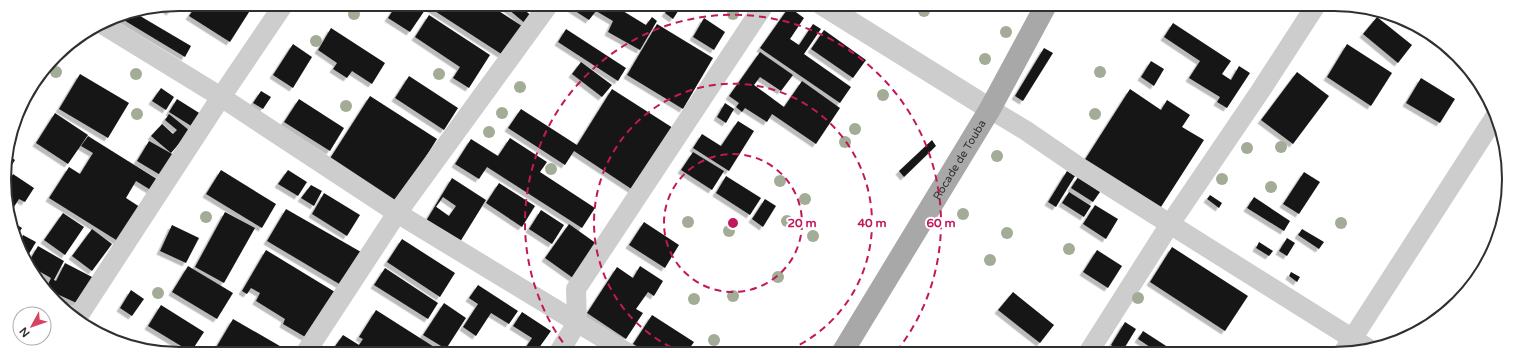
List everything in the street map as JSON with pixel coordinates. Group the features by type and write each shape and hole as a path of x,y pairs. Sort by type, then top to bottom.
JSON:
{"main road":[{"name":"Rocade de Touba","path":"845,347 990,108 1043,11"}],"street":[{"path":"80,314 220,97 279,11"},
{"path":"309,347 397,213 544,11"},
{"path":"562,347 577,323 576,289 760,11"},
{"path":"834,11 1025,130 1079,167 1170,224 1354,346"},
{"path":"1091,347 1170,224 1262,90 1313,11"},
{"path":"107,27 220,97 397,213 618,347"},
{"path":"1356,346 1492,122"}],"building":[{"path":"192,11 250,11 230,42 189,16"},
{"path":"392,11 424,11 410,32 388,18"},
{"path":"435,11 499,11 525,28 506,57"},
{"path":"510,11 526,11 533,17 527,25"},
{"path":"575,11 596,11 589,20"},
{"path":"596,11 623,11 646,25 652,17 657,21 640,50 608,32 613,21"},
{"path":"666,11 678,11 673,19 665,13"},
{"path":"786,11 794,11 804,18 790,39 799,45 813,24 821,29 804,54 851,87 840,103 760,48"},
{"path":"429,15 490,55 469,88 453,78 460,67 415,37"},
{"path":"140,16 191,46 185,57 124,20"},
{"path":"1377,17 1412,45 1398,63 1363,34"},
{"path":"704,18 725,32 714,50 693,37"},
{"path":"1173,23 1231,61 1222,74 1231,80 1239,66 1250,73 1227,108 1217,102 1220,97 1189,78 1200,61 1164,37"},
{"path":"657,24 713,58 683,109 627,75"},
{"path":"331,28 385,63 372,84 352,71 347,78 333,69 337,63 318,50"},
{"path":"566,29 626,68 618,81 558,42"},
{"path":"824,30 866,60 853,78 811,49"},
{"path":"293,44 312,57 293,88 273,75"},
{"path":"1347,44 1392,73 1371,106 1327,77"},
{"path":"1044,48 1053,53 1023,101 1015,96"},
{"path":"760,52 793,75 781,91 760,77 754,85 784,107 802,81 840,108 816,144 772,114 767,122 745,108 742,112 736,107 739,103 729,96"},
{"path":"1151,61 1164,69 1154,86 1141,77"},
{"path":"581,62 612,85 602,97 572,74"},
{"path":"1297,72 1329,96 1293,144 1261,120"},
{"path":"80,74 129,103 108,138 59,109"},
{"path":"409,76 458,108 444,130 395,98"},
{"path":"1421,78 1455,99 1440,123 1406,103"},
{"path":"161,88 174,97 166,110 152,101"},
{"path":"612,89 673,128 633,190 574,151 565,165 508,128 521,109 577,145"},
{"path":"1130,89 1161,110 1167,100 1190,115 1182,127 1204,140 1159,210 1084,161"},
{"path":"261,91 271,97 263,109 253,103"},
{"path":"370,96 437,139 397,203 329,160"},
{"path":"177,99 204,116 196,129 169,112"},
{"path":"299,99 344,128 330,151 284,122"},
{"path":"725,103 734,109 726,123 717,117"},
{"path":"55,113 88,135 68,164 36,143"},
{"path":"169,114 190,131 171,153 151,136 162,124 173,134 177,130 165,120"},
{"path":"738,121 754,131 729,171 693,148 702,134 721,146"},
{"path":"88,136 160,181 154,192 136,181 126,198 143,209 121,243 49,198 69,167 80,174 93,153 81,146"},
{"path":"510,138 547,162 540,172 595,208 582,228 487,167 479,179 455,164 471,139 498,156"},
{"path":"932,140 936,146 904,177 899,171"},
{"path":"149,141 174,155 162,176 137,161"},
{"path":"693,152 724,171 712,190 681,170"},
{"path":"12,158 15,160 11,166"},
{"path":"221,170 276,204 262,228 206,194"},
{"path":"288,170 307,182 298,196 278,184"},
{"path":"1067,171 1075,176 1056,207 1048,202"},
{"path":"1304,172 1320,182 1299,214 1283,204"},
{"path":"13,174 34,188 25,202 19,199 13,208 11,190 11,177"},
{"path":"726,176 761,198 750,215 716,193"},
{"path":"1078,177 1100,192 1093,202 1071,188"},
{"path":"452,178 486,200 460,242 426,221","holes":["443,197 456,206 449,216 436,207"]},
{"path":"499,183 535,206 522,227 486,203"},
{"path":"311,185 322,191 314,206 301,198"},
{"path":"1069,192 1091,206 1084,217 1062,203"},
{"path":"324,193 360,215 347,236 312,214"},
{"path":"1210,195 1222,203 1219,208 1207,199"},
{"path":"1254,197 1290,221 1284,231 1247,208"},
{"path":"765,199 776,206 763,227 752,219"},
{"path":"1095,205 1118,219 1106,239 1083,224"},
{"path":"286,209 361,252 341,285 267,241"},
{"path":"541,210 564,225 552,244 529,229"},
{"path":"225,212 255,228 224,283 195,267"},
{"path":"63,213 84,227 65,255 44,240"},
{"path":"644,222 679,245 665,268 629,245"},
{"path":"569,224 597,244 573,278 545,258"},
{"path":"18,225 22,228 20,232"},
{"path":"172,225 199,238 186,263 160,251"},
{"path":"92,229 112,244 92,271 72,256"},
{"path":"1302,229 1324,242 1319,249 1298,235"},
{"path":"23,235 36,242 29,254 28,253 22,237"},
{"path":"1287,238 1295,243 1287,256 1279,251"},
{"path":"402,239 455,273 440,297 387,262"},
{"path":"1259,242 1273,251 1269,256 1256,248"},
{"path":"38,246 64,261 54,280 56,281 65,263 94,278 81,305 56,294 48,284 51,278 38,271 31,258"},
{"path":"1172,247 1248,296 1225,331 1150,282"},
{"path":"266,250 335,292 307,338 283,324 285,319 256,301 260,293 251,288 247,294 242,291"},
{"path":"1097,250 1122,266 1108,288 1083,272"},
{"path":"188,266 233,293 217,319 172,292"},
{"path":"640,266 663,281 654,296 648,292 636,309 643,313 626,339 587,313 617,267 633,278"},
{"path":"385,268 438,303 428,319 374,285"},
{"path":"1291,272 1300,277 1297,282 1289,276"},
{"path":"478,285 518,311 509,324 491,313 476,336 463,327 478,304 469,298"},
{"path":"131,290 144,299 132,316 120,308"},
{"path":"1013,292 1054,325 1040,343 998,310"},
{"path":"444,303 466,318 447,347 443,347 423,335"},
{"path":"161,305 204,332 194,347 183,347 148,326"},
{"path":"376,310 434,347 335,347 343,335 359,345 363,339 359,337"},
{"path":"522,312 551,331 540,347 526,347 532,338 513,326"},
{"path":"652,315 694,342 690,347 638,347 633,344"},
{"path":"233,319 282,347 216,347"},
{"path":"1125,322 1136,329 1125,347 1114,347 1111,345"},
{"path":"1143,331 1168,347 1150,347 1138,339"}]}
